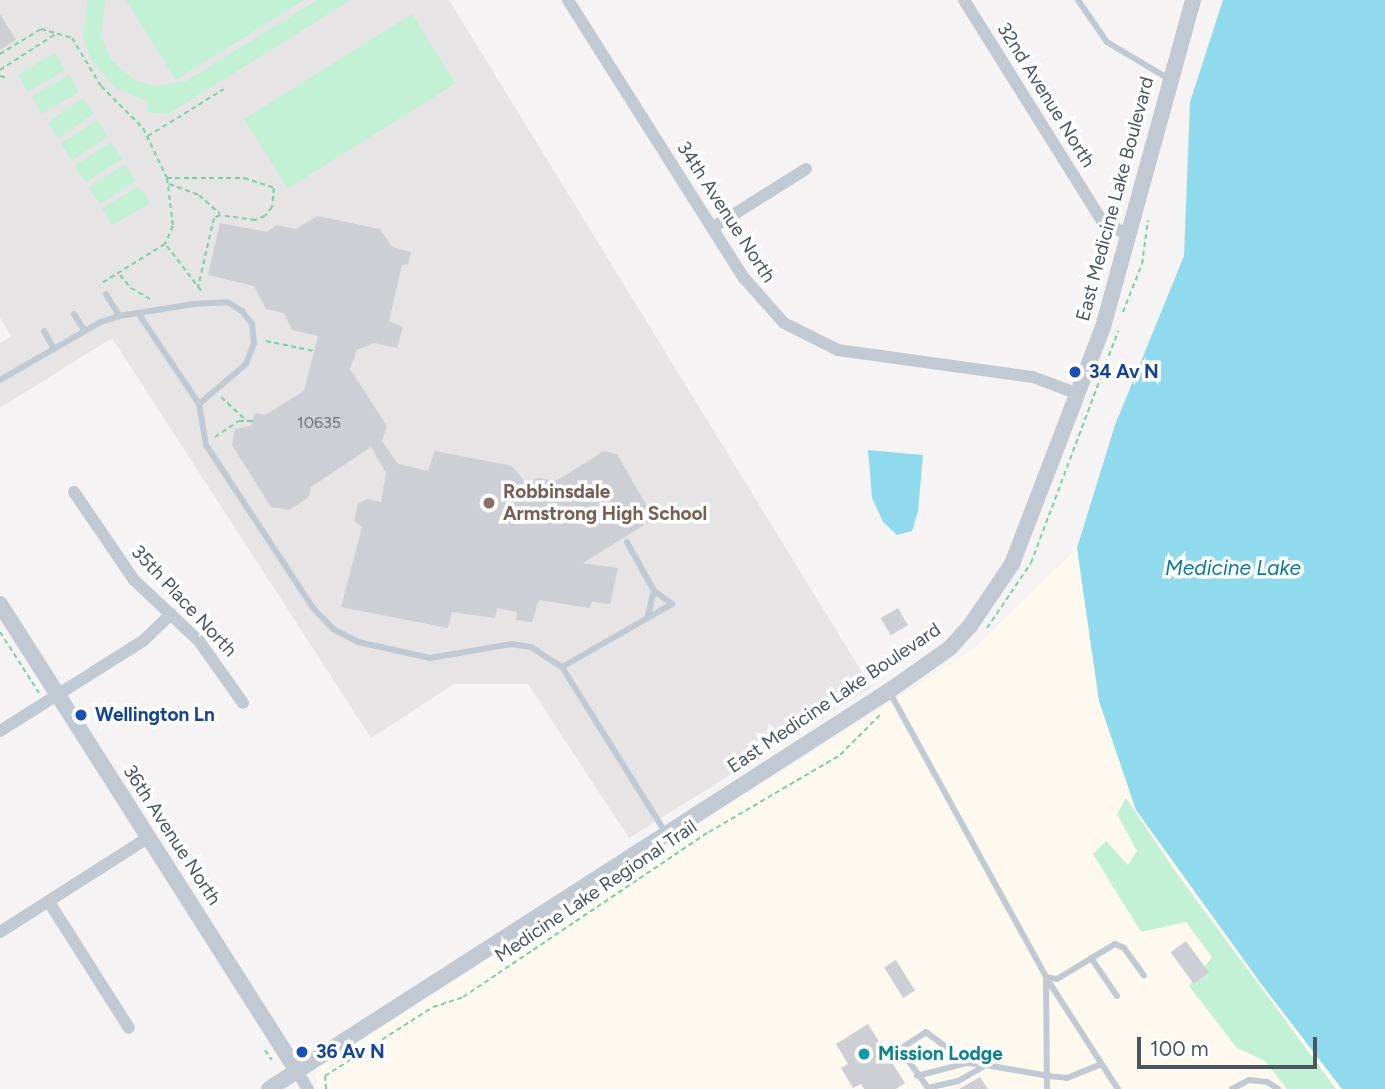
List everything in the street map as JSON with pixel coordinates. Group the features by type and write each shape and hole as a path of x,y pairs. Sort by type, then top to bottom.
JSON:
{"street":[{"name":"34th Avenue North","path":"568,0 762,302 810,338 870,356 1033,377 1078,394"},
{"name":"32nd Avenue North","path":"964,0 1102,221 1128,235"},
{"name":"East Medicine Lake Boulevard","path":"269,1089 889,691 950,648 1001,585 1078,394 1117,285 1168,79 1193,0"},
{"path":"712,228 806,169"},
{"name":"35th Place North","path":"74,492 134,580 216,660 243,703"},
{"name":"36th Avenue North","path":"0,604 308,1089"},
{"path":"0,731 144,641 171,614"},
{"path":"0,932 149,837"},
{"path":"49,902 130,1028"}],"lane":[{"path":"1078,0 1107,42 1168,79"},
{"path":"106,294 119,316"},
{"path":"0,380 84,330 119,316 227,302 242,311 252,324 254,343 246,363 199,404"},
{"path":"138,313 199,404 206,444 313,608 333,629 358,642 430,658 512,644 531,647 562,667 667,834"},
{"path":"74,314 84,330"},
{"path":"44,331 54,347"},
{"path":"562,667 672,604 654,591 627,542"},
{"path":"649,616 654,591"},
{"path":"889,691 1046,977 1081,1029 1099,1065 1118,1089"},
{"path":"1046,977 1057,979 1115,944 1124,948 1144,976"},
{"path":"1091,958 1117,996"},
{"path":"1046,977 1049,1076 1046,1089"},
{"path":"967,1063 926,1032 900,1049 922,1085 935,1088 986,1066"},
{"path":"917,1076 967,1063 1067,1078 1099,1065"},
{"path":"1232,1089 1250,1080 1267,1082 1278,1089"}],"path":[{"path":"0,54 41,29 72,38 101,86 147,137 167,178 173,226 166,244 100,284"},
{"path":"0,70 57,33"},
{"path":"0,76 8,78"},
{"path":"147,137 224,89"},
{"path":"167,178 244,178 274,188 272,207 265,216 255,220 220,215 214,218 198,287"},
{"path":"168,183 199,195 220,215"},
{"path":"166,244 202,292"},
{"path":"120,274 131,288 152,300"},
{"path":"266,341 314,351"},
{"path":"215,390 247,420 253,421"},
{"path":"206,444 247,420"},
{"name":"Medicine Lake Regional Trail","path":"326,1089 325,1076 359,1053 433,1007 463,997 709,832 840,755 886,710"}],"shaded area":[{"name":"Robbinsdale Armstrong High School","path":"0,0 449,0 871,687 629,838 528,684 454,684 371,738 112,338 0,408 0,343 11,336 0,318"},
{"path":"1077,548 1099,701 1136,810 1342,1089 319,1089 315,1075 322,1066 972,650"}],"green space":[{"path":"87,0 105,0 101,36 112,61 136,81 156,86 186,81 317,0 351,0 168,114 146,112 148,102 114,87 90,58 83,35"},
{"path":"126,0 304,0 176,80"},
{"path":"412,14 455,84 288,188 244,119"},
{"path":"55,53 65,70 28,92 18,74"},
{"path":"69,75 79,92 42,114 32,96"},
{"path":"83,98 94,114 59,138 48,123"},
{"path":"97,120 108,137 72,160 61,143"},
{"path":"111,142 122,159 86,182 75,165"},
{"path":"125,164 136,181 100,204 89,187"},
{"path":"140,186 150,203 112,225 102,208"},
{"path":"1126,798 1178,875 1336,1089 1287,1089 1265,1061 1237,1048 1189,986 1212,957 1186,922 1141,932 1093,854 1106,841 1128,865 1137,851 1117,814"}],"water":[{"name":"Medicine Lake","path":"1223,0 1385,0 1385,1089 1342,1089 1262,985 1136,810 1099,701 1077,548 1115,425 1184,256 1190,102"},
{"path":"868,450 923,455 918,511 912,531 897,535 883,522 872,498"}],"building":[{"path":"0,14 16,40 0,50"},
{"path":"317,216 380,229 392,247 411,252 408,264 402,265 389,321 403,327 397,348 374,343 357,350 350,369 387,426 382,441 398,464 428,471 435,451 512,466 526,483 538,478 556,481 604,451 617,454 654,519 583,563 618,568 610,604 592,602 589,608 539,600 532,622 516,620 517,612 497,608 495,618 452,612 448,628 341,607 362,527 354,521 358,504 367,499 381,502 386,473 371,447 311,487 309,497 289,510 271,507 232,445 235,429 251,426 255,413 265,415 304,391 318,336 292,330 284,313 266,309 254,286 208,275 220,223 267,232 276,225 296,229"},
{"path":"898,608 908,625 891,635 881,618"},
{"path":"1186,941 1209,973 1194,984 1171,952"},
{"path":"896,960 915,991 903,998 884,967"},
{"name":"Mission Lodge","path":"868,1024 905,1083 896,1089 864,1089 861,1084 853,1088 841,1068 848,1064 836,1044"},
{"path":"980,1077 988,1089 959,1089"}],"place":[{"name":"34 Av N","path":"1075,372"},
{"name":"Robbinsdale Armstrong High School","path":"489,503"},
{"name":"Wellington Ln","path":"81,715"},
{"name":"36 Av N","path":"302,1052"},
{"name":"Mission Lodge","path":"864,1054"}]}
